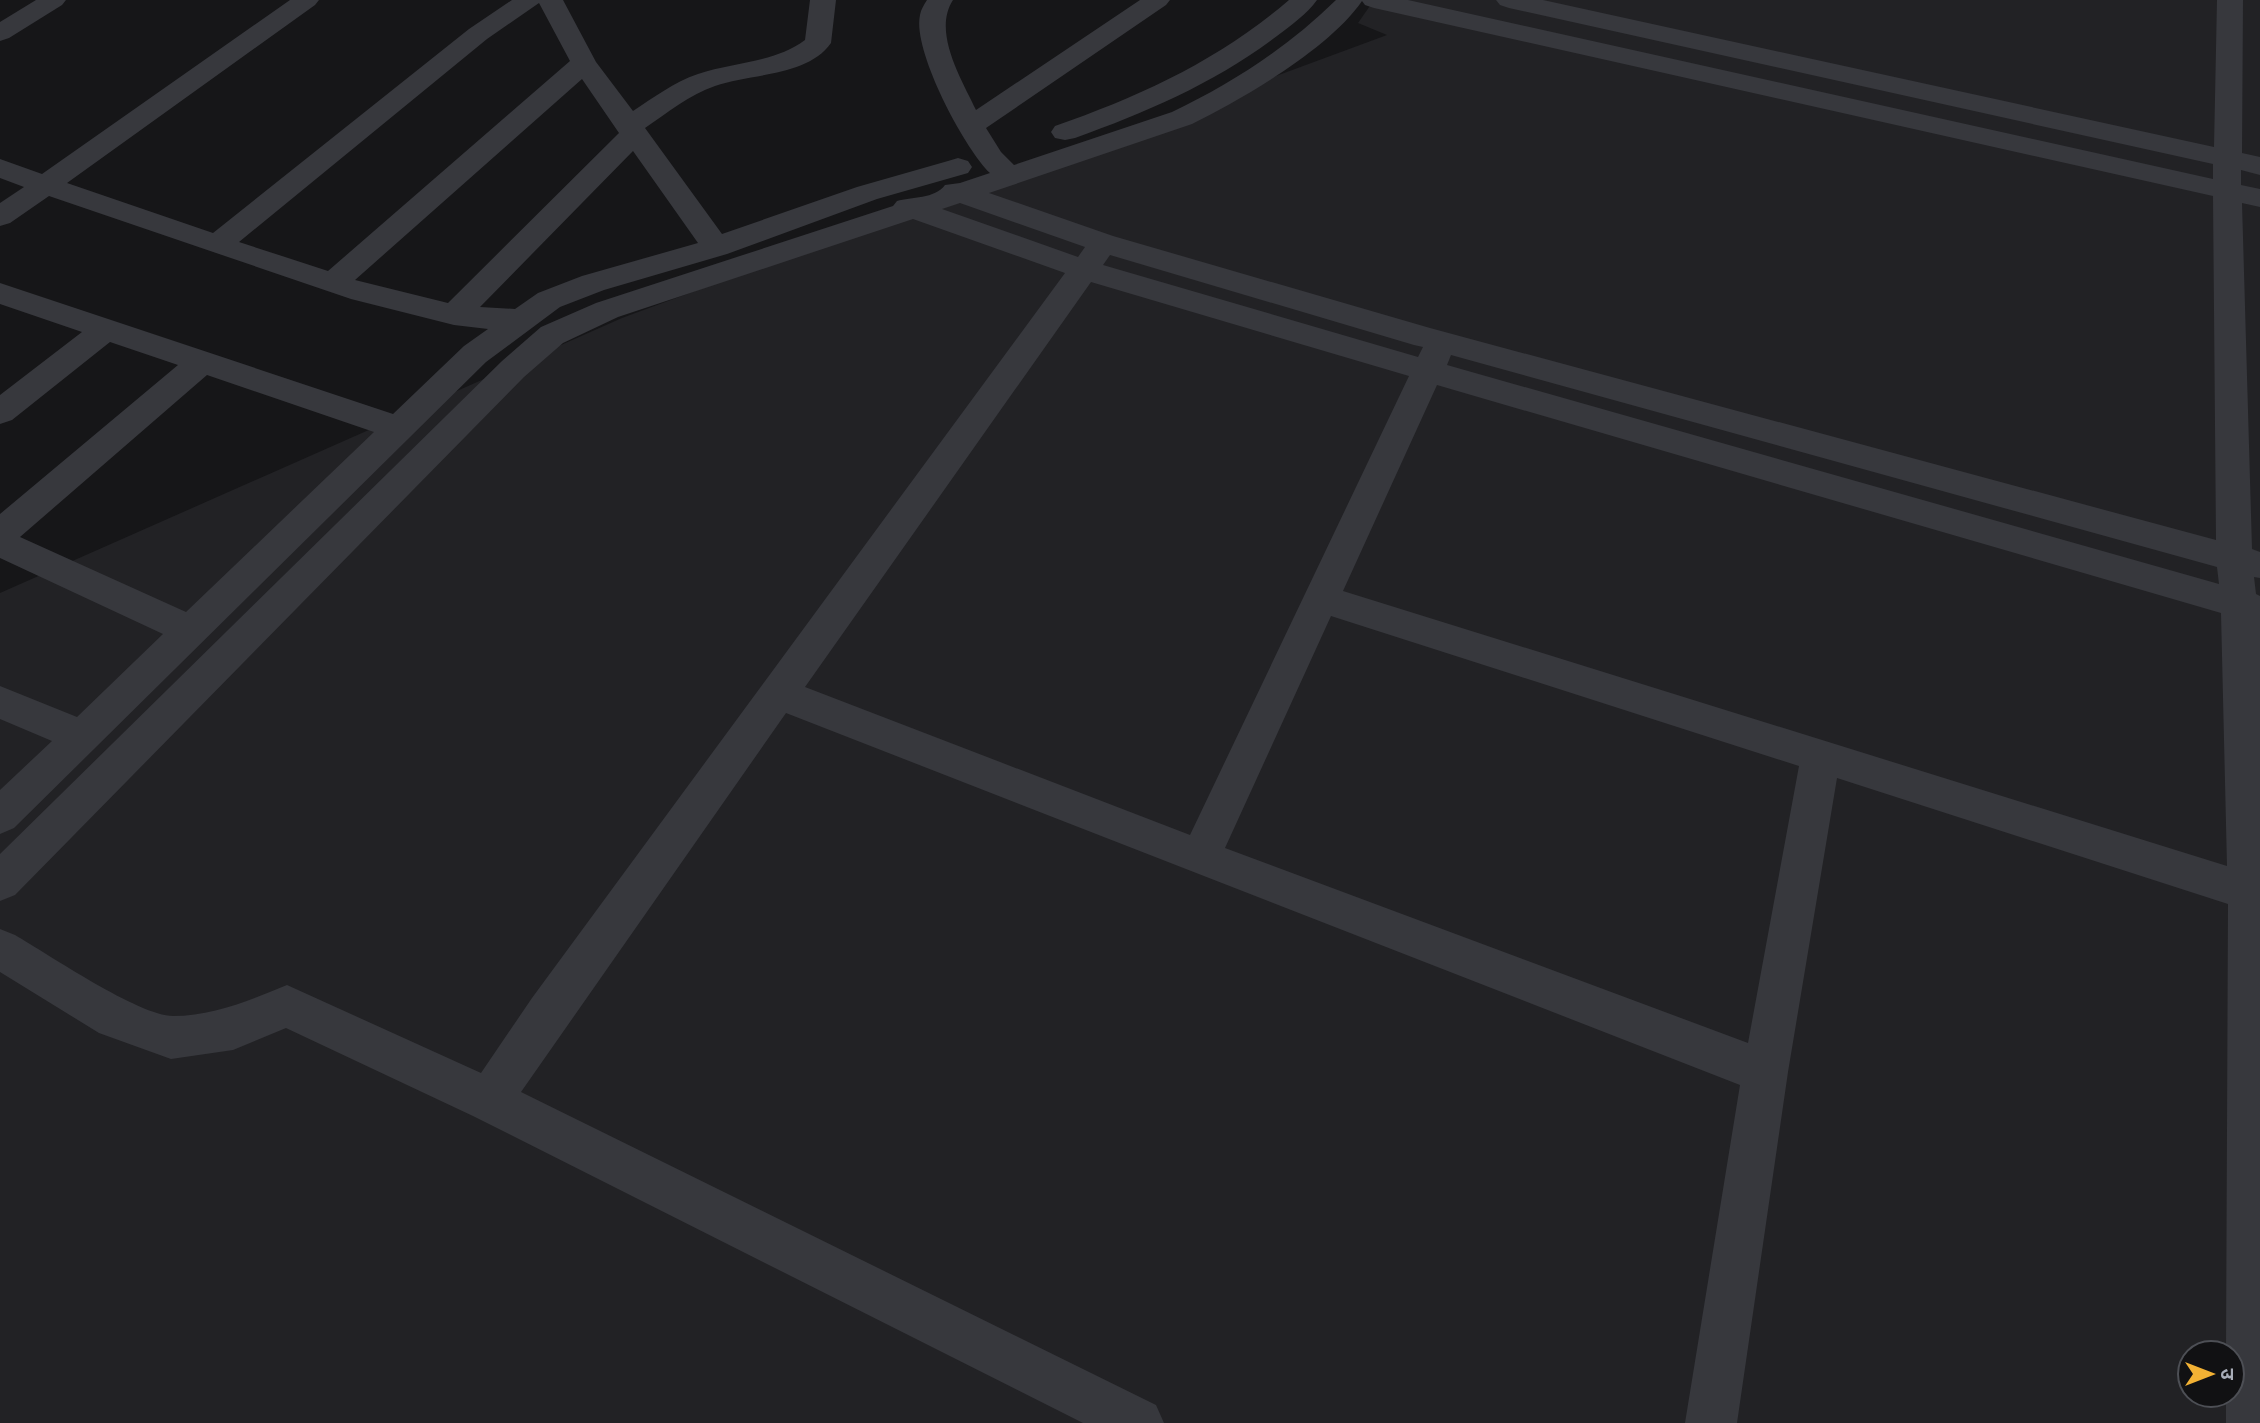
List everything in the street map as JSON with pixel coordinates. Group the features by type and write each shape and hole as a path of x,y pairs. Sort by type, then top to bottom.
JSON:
{"street":[{"path":"0,8 13,0"},
{"path":"0,33 53,0"},
{"path":"0,218 306,0"},
{"path":"550,0 584,63 630,131 716,247"},
{"path":"454,315 630,131 689,88 717,77 795,58 818,43 823,0"},
{"path":"940,0 934,8 933,33 958,103 1000,167"},
{"path":"971,126 1157,0"},
{"path":"962,194 1000,167 1175,90 1214,70 1304,0"},
{"path":"0,883 513,369 552,335 607,310 727,272 916,194 1000,167 1149,131 1215,103 1247,85 1275,65 1350,0"},
{"path":"1374,0 2244,179"},
{"path":"1509,0 2244,179"},
{"path":"2230,0 2244,179 2247,562 2254,893 2252,1423"},
{"path":"217,245 478,34 509,4"},
{"path":"333,283 584,63"},
{"path":"0,168 333,283 454,315 484,320 518,320"},
{"path":"0,816 475,354 518,320 549,300 593,283 716,247 867,193 962,194 1093,256"},
{"path":"916,194 1093,256 1435,356 2250,608"},
{"path":"489,1100 1093,256"},
{"path":"0,293 398,428"},
{"path":"0,412 106,329"},
{"path":"1435,356 2247,562"},
{"path":"1200,858 1435,356"},
{"path":"0,534 202,362"},
{"path":"0,543 191,630"},
{"path":"1322,599 2254,893"},
{"path":"778,693 1200,858 1765,1072"},
{"path":"0,702 82,736"},
{"path":"1711,1423 1765,1072 1821,756"},
{"path":"0,949 115,1018 171,1038 233,1029 287,1006 489,1100 1138,1423"}],"shaded area":[{"path":"1374,0 2260,0 2260,1423 0,1423 0,593 622,318 1387,35 1358,23"}]}
